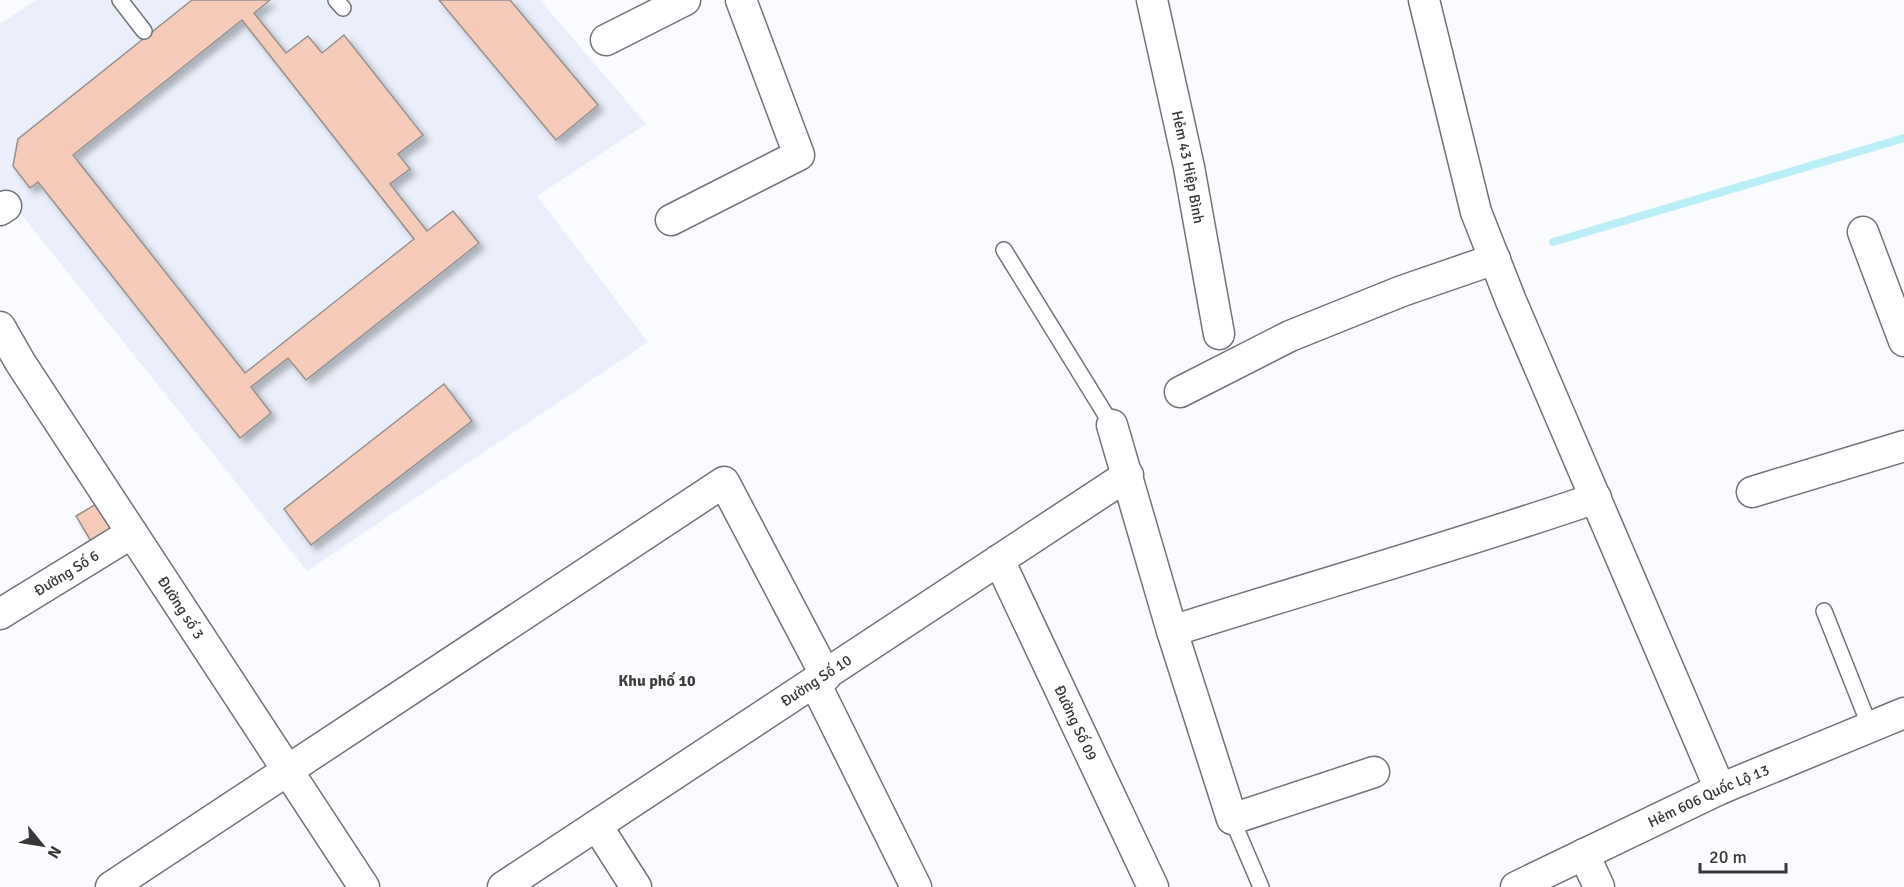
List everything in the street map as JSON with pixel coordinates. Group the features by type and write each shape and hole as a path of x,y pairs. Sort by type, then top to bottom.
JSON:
{"street":[{"path":"606,40 685,0"},
{"path":"671,220 799,155 741,0"},
{"name":"Hẻm 43 Hiệp Bình","path":"1152,0 1188,167 1219,334"},
{"path":"1424,0 1476,212 1720,789"},
{"path":"1863,232 1904,341"},
{"path":"1180,393 1290,336 1402,291 1495,259"},
{"name":"Đường số 3","path":"0,327 10,368 132,533 364,887"},
{"path":"1112,425 1172,631 1232,819 1374,772"},
{"path":"1752,492 1904,446"},
{"name":"Đường Số 10","path":"503,887 1128,475"},
{"path":"111,887 724,482 820,680 916,887"},
{"path":"1172,631 1371,568 1458,545 1596,498"},
{"name":"Đường Số 6","path":"0,614 132,533"},
{"name":"Đường Số 09","path":"999,560 1153,887"},
{"name":"Hẻm 606 Quốc Lộ 13","path":"1516,887 1720,789 1904,713"},
{"path":"597,826 636,887"},
{"path":"1584,854 1599,887"}],"lane":[{"path":"120,0 144,31"},
{"path":"1004,250 1112,425"},
{"path":"1824,611 1870,727"},
{"path":"1232,819 1261,887"}],"shaded area":[{"path":"36,0 540,0 646,124 537,196 648,342 307,571 0,188 0,24"}],"building":[{"path":"192,0 270,0 254,13 286,53 308,36 322,53 344,35 423,135 398,154 410,169 390,184 427,231 453,211 479,243 306,380 288,358 251,387 271,413 240,438 38,182 30,188 13,166 18,139","holes":["242,20 414,239 245,373 73,155"]},
{"path":"439,0 510,0 598,105 556,140"},
{"path":"444,384 472,421 311,545 284,509"},
{"path":"103,500 121,531 95,548 76,516"}],"waterway":[{"path":"1553,242 1904,138"}],"district":[{"name":"Khu phố 10","path":"657,680"}]}
